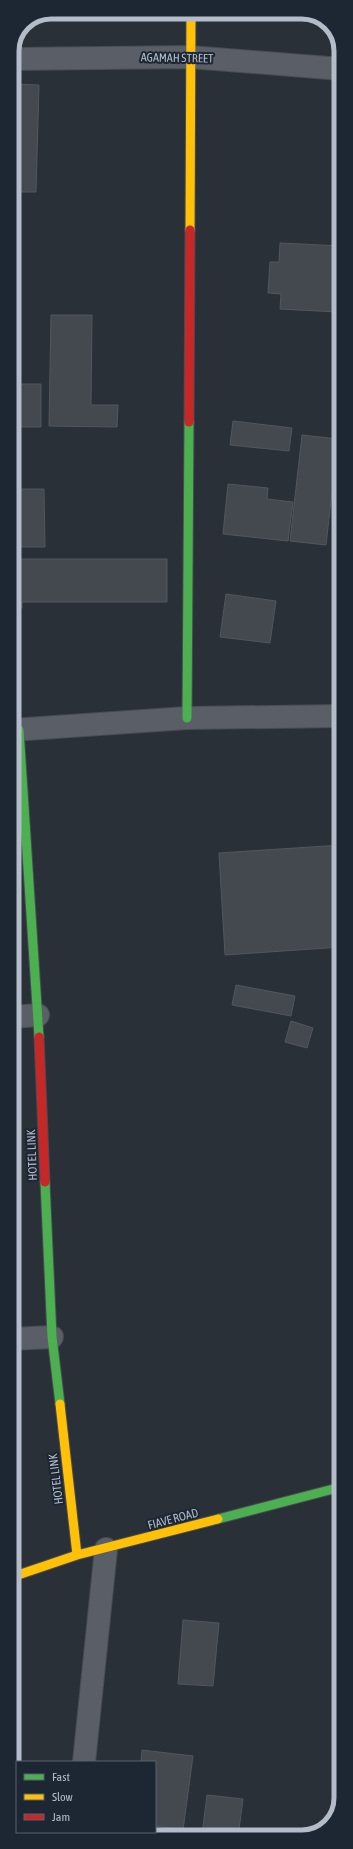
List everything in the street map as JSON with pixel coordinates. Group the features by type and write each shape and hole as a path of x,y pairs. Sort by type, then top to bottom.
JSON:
{"street":[{"path":"187,718 191,19"},
{"name":"AGAMAH STREET","path":"19,59 190,57 334,68"},
{"path":"19,730 187,718 334,716"},
{"name":"HOTEL LINK","path":"19,780 38,1015 52,1337 77,1555"},
{"path":"19,1016 38,1015"},
{"path":"19,1339 52,1337"},
{"name":"FIAVE ROAD","path":"19,1575 77,1555 106,1549 334,1489"},
{"path":"84,1761 106,1549"}],"building":[{"path":"19,84 39,85 36,192 19,192"},
{"path":"280,243 334,246 334,312 280,309 281,294 268,293 270,262 279,262"},
{"path":"51,315 92,315 91,405 118,405 117,427 49,426"},
{"path":"19,384 41,384 41,427 19,427"},
{"path":"233,421 292,428 289,451 230,445"},
{"path":"302,435 334,439 334,474 326,545 290,541"},
{"path":"228,484 268,488 267,499 293,502 288,541 223,534"},
{"path":"19,489 44,489 45,547 19,547"},
{"path":"19,559 167,559 167,602 22,602 22,608 19,608"},
{"path":"226,594 276,601 270,643 220,637"},
{"path":"334,845 334,947 225,955 219,853"},
{"path":"236,985 295,996 291,1016 232,1005"},
{"path":"291,1021 313,1028 307,1048 285,1042"},
{"path":"183,1620 219,1623 213,1686 178,1684"},
{"path":"142,1750 193,1756 183,1830 156,1826 156,1761 141,1761"},
{"path":"207,1795 243,1799 239,1830 203,1830"}],"traffic: fast":[{"path":"187,718 189,422"},
{"path":"19,730 39,1037"},
{"path":"45,1182 52,1337 60,1404"},
{"path":"218,1519 334,1489"}],"traffic: slow":[{"path":"190,230 191,19"},
{"path":"60,1404 77,1555"},
{"path":"19,1575 77,1555 218,1519"}],"traffic: jam":[{"path":"189,422 190,230"},
{"path":"39,1037 45,1182"}]}
